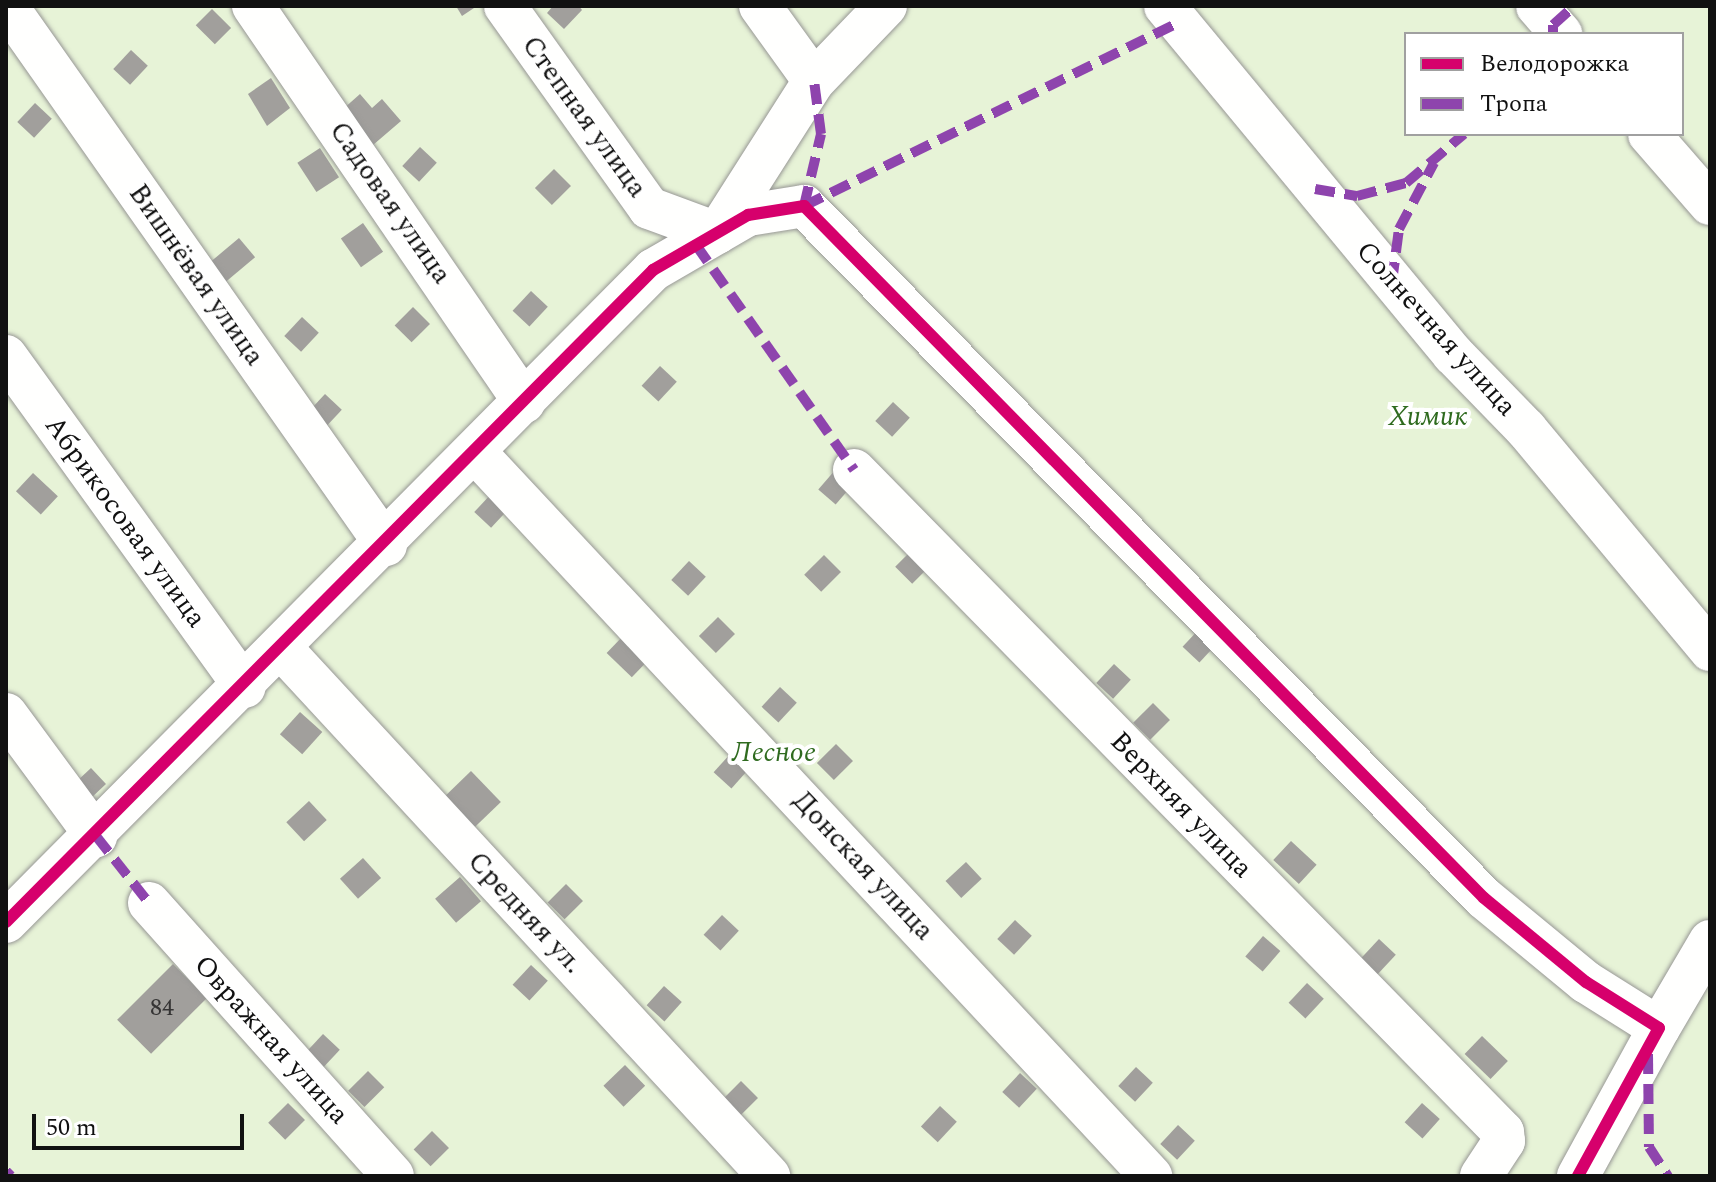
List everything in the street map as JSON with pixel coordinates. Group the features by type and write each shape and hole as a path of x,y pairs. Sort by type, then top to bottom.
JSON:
{"street":[{"name":"Вишнёвая улица","path":"7,6 386,545"},
{"name":"Садовая улица","path":"253,6 524,402"},
{"name":"Степная улица","path":"505,6 649,208 717,233"},
{"path":"760,6 814,81"},
{"path":"717,233 814,81 886,6"},
{"name":"Солнечная улица","path":"1165,6 1443,342 1526,429 1710,650"},
{"path":"1537,6 1559,32"},
{"path":"1651,136 1710,204"},
{"path":"6,922 386,545 653,270 748,215 804,206 1484,898 1586,982 1659,1028"},
{"name":"Абрикосовая улица","path":"6,356 245,687"},
{"name":"Донская улица","path":"475,452 1151,1176"},
{"name":"Верхняя улица","path":"854,470 1503,1132 1504,1141 1481,1176"},
{"name":"Средняя ул.","path":"282,649 769,1176"},
{"path":"6,714 96,836"},
{"name":"Овражная улица","path":"149,903 393,1176"},
{"path":"1578,1176 1710,941"}],"green space":[{"path":"6,6 1710,6 1710,1176 6,1176"}],"building":[{"path":"456,6 477,6 462,16"},
{"path":"553,6 579,6 582,10 564,29 547,13"},
{"path":"212,9 231,28 215,44 196,25"},
{"path":"131,50 148,66 130,85 113,69"},
{"path":"271,78 290,108 267,126 248,94"},
{"path":"360,94 372,108 382,99 401,121 373,145 342,110"},
{"path":"35,103 52,119 34,138 17,122"},
{"path":"420,147 437,163 419,182 402,166"},
{"path":"320,148 339,177 316,192 297,163"},
{"path":"554,169 571,186 552,205 535,188"},
{"path":"363,223 383,252 361,267 341,238"},
{"path":"239,238 255,257 221,285 205,266"},
{"path":"531,291 548,307 529,326 513,311"},
{"path":"413,307 430,324 412,342 395,325"},
{"path":"302,317 319,333 301,352 284,336"},
{"path":"660,366 677,382 658,401 642,386"},
{"path":"325,394 342,410 324,429 307,413"},
{"path":"893,402 910,418 892,437 875,421"},
{"path":"836,469 853,484 836,504 818,489"},
{"path":"33,473 58,496 41,514 16,491"},
{"path":"492,493 509,509 491,528 474,512"},
{"path":"915,547 932,564 912,584 895,567"},
{"path":"824,555 841,572 821,592 804,575"},
{"path":"689,561 706,577 688,596 671,580"},
{"path":"718,617 735,634 716,653 699,636"},
{"path":"1201,627 1218,643 1199,662 1183,647"},
{"path":"624,635 649,659 632,677 607,653"},
{"path":"1114,664 1131,680 1113,699 1096,683"},
{"path":"780,687 797,703 778,722 762,707"},
{"path":"1153,703 1170,720 1150,740 1133,723"},
{"path":"300,712 322,732 302,754 280,734"},
{"path":"836,744 853,761 834,780 817,763"},
{"path":"731,753 749,769 731,788 714,772"},
{"path":"91,768 106,784 89,800 74,784"},
{"path":"471,771 501,802 474,828 444,797"},
{"path":"309,801 327,820 304,841 286,822"},
{"path":"1291,841 1317,865 1299,884 1273,860"},
{"path":"363,858 381,878 358,899 340,879"},
{"path":"966,862 982,879 961,898 946,881"},
{"path":"460,877 481,901 456,923 435,899"},
{"path":"566,884 583,901 565,919 548,902"},
{"path":"722,915 739,931 720,950 704,935"},
{"path":"1015,920 1032,936 1014,955 997,939"},
{"path":"1263,936 1280,951 1263,971 1245,956"},
{"path":"1379,939 1396,955 1377,974 1361,959"},
{"path":"173,964 207,998 151,1054 117,1020"},
{"path":"531,965 548,981 529,1000 513,985"},
{"path":"1307,983 1324,999 1305,1018 1289,1003"},
{"path":"664,986 682,1002 664,1021 647,1005"},
{"path":"323,1034 340,1050 321,1069 305,1054"},
{"path":"1482,1036 1508,1061 1491,1079 1465,1054"},
{"path":"625,1065 645,1086 624,1107 603,1086"},
{"path":"1136,1067 1153,1083 1135,1102 1118,1086"},
{"path":"368,1071 384,1087 364,1107 348,1091"},
{"path":"1020,1073 1037,1089 1019,1108 1002,1092"},
{"path":"741,1081 758,1098 740,1116 723,1099"},
{"path":"288,1103 305,1120 285,1140 268,1123"},
{"path":"1422,1103 1440,1119 1422,1138 1405,1122"},
{"path":"940,1106 957,1122 938,1142 921,1126"},
{"path":"1178,1125 1195,1141 1177,1160 1160,1144"},
{"path":"432,1131 449,1148 431,1166 414,1149"}],"marked path":[{"path":"1553,32 1553,25 1574,6"},
{"path":"804,206 1177,23"},
{"path":"804,206 821,134 814,81"},
{"path":"1315,189 1357,196 1406,183 1462,136"},
{"path":"1392,282 1399,229 1434,163"},
{"path":"696,245 854,470"},
{"path":"96,836 149,903"},
{"path":"1648,1054 1649,1147 1668,1176"},
{"path":"6,1171 11,1176"}],"cycle path":[{"path":"6,922 653,270 748,215 804,206 1484,898 1586,982 1659,1028 1578,1176"}],"park label":[{"name":"Химик","path":"1428,417"},
{"name":"Лесное","path":"774,753"}]}
